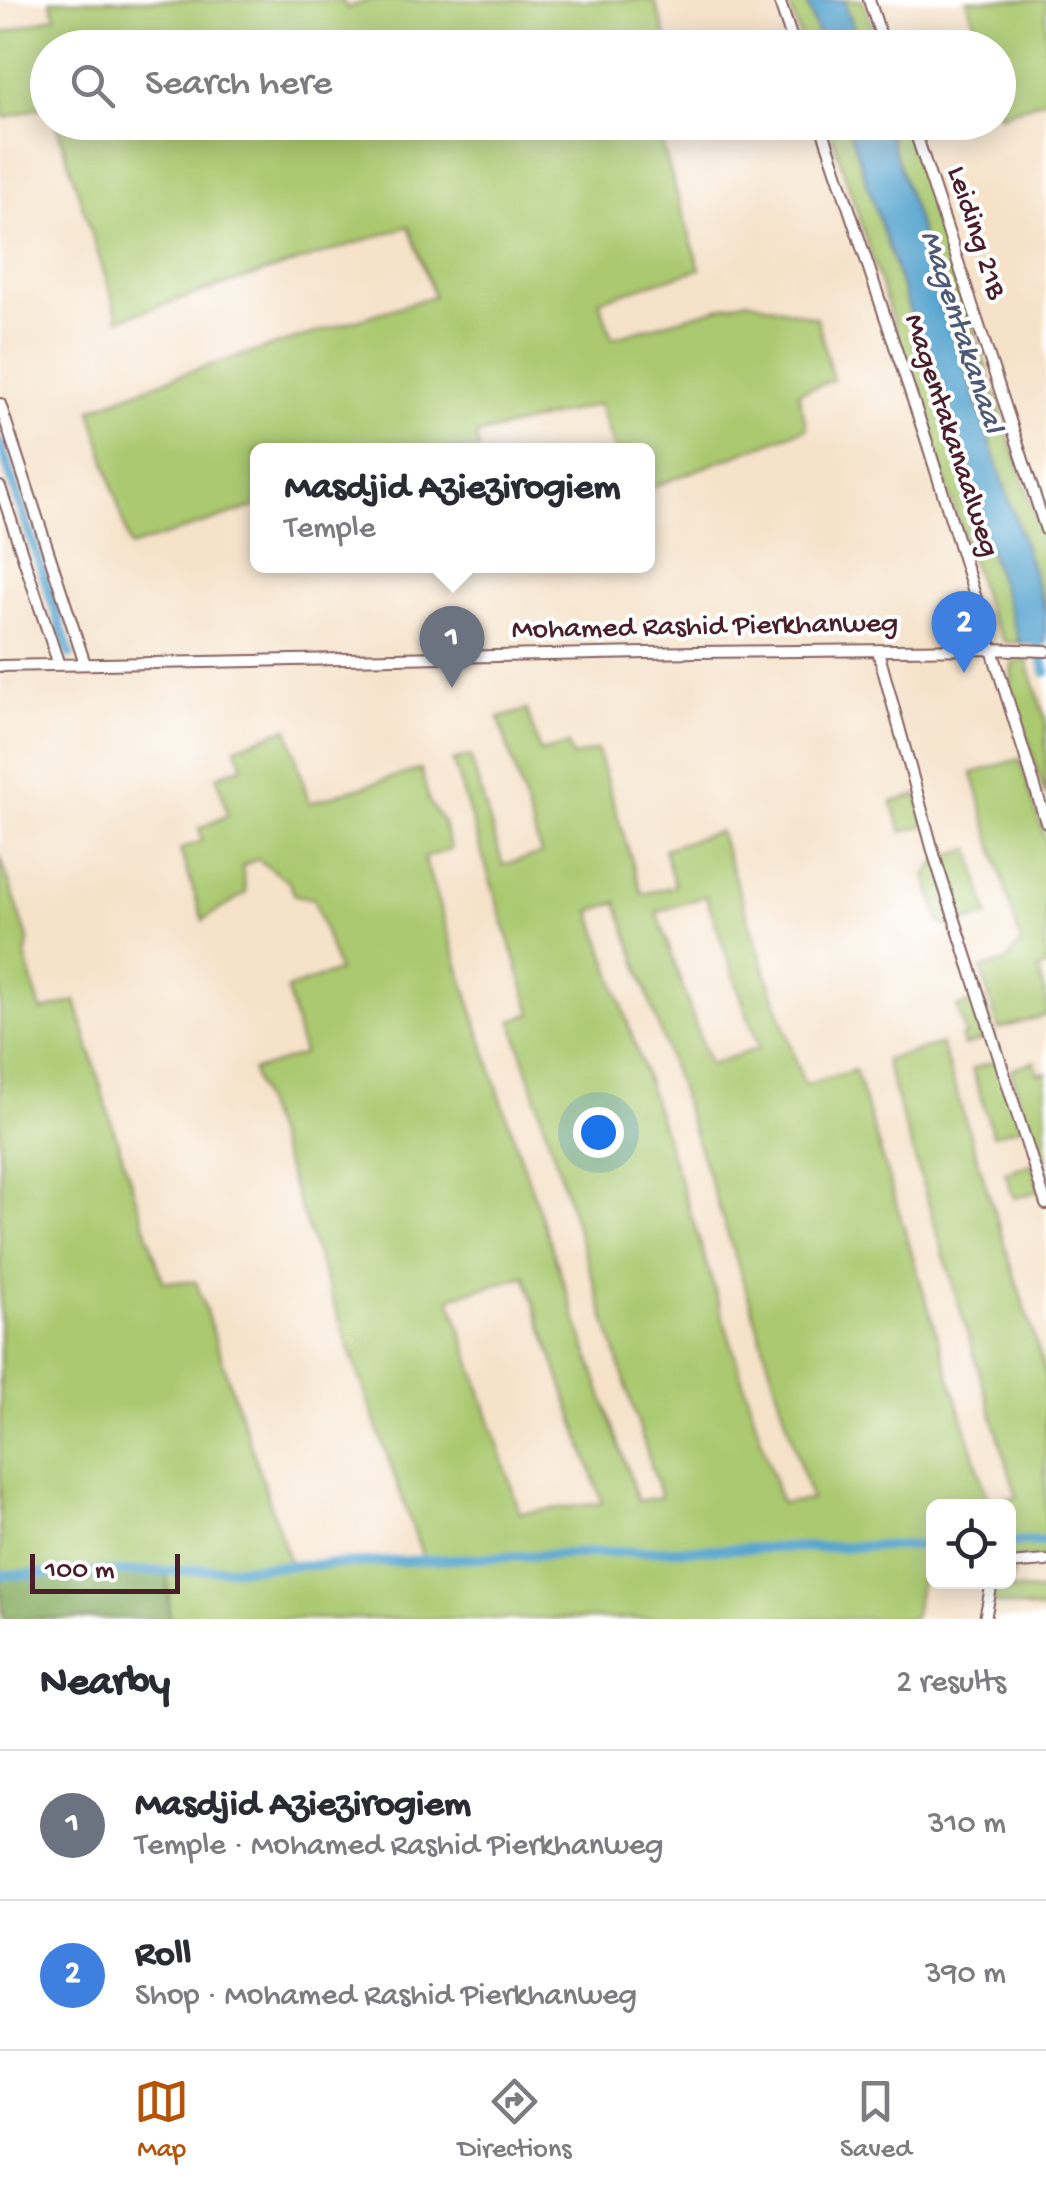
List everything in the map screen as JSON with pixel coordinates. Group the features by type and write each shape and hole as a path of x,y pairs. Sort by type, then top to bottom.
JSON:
{"street":[{"path":"780,0 789,30"},
{"path":"869,0 880,30"},
{"name":"Magentakanaalweg","path":"826,140 926,436 1046,822"},
{"name":"Leiding 21B","path":"918,140 1046,530"},
{"path":"0,404 85,664"},
{"path":"0,488 59,665"},
{"name":"Mohamed Rashid Pierkhanweg","path":"0,666 677,652 991,649 1046,652"},
{"path":"878,651 934,858 1046,1204"},
{"path":"1016,1563 1046,1561"},
{"path":"985,1619 991,1589"}],"green space":[{"path":"50,0 343,0 346,8 371,0 654,0 664,30 30,30 30,110 6,118 0,100 0,34 56,16"},
{"path":"788,0 806,0 816,30 798,30"},
{"path":"844,0 863,0 873,30 854,30"},
{"path":"967,0 1046,0 1046,99 1016,109 1016,30 976,30"},
{"path":"61,140 677,140 662,145 700,269 599,300 612,338 747,300 817,318 833,380 798,393 807,428 655,486 655,443 612,443 599,404 476,435 478,443 250,443 250,508 130,547 91,409 176,376 434,296 409,226 119,319"},
{"path":"834,140 853,140 1020,643 1005,642 989,615"},
{"path":"891,140 910,140 1046,548 1046,612"},
{"path":"1026,659 1046,721 1046,797 1011,688 1012,664"},
{"path":"527,710 540,752 568,745 572,757 597,750 642,894 675,886 664,849 719,831 804,1085 855,1070 988,1499 926,1499 926,1571 913,1619 170,1619 167,1571 0,1575 0,856 29,941 25,955 41,1011 76,1001 163,1281 196,1282 291,1566 424,1560 252,1071 303,1054 287,989 338,971 314,899 295,895 289,882 257,859 242,866 246,893 203,920 180,849 202,841 199,829 228,815 217,776 243,766 236,747 288,728 309,803 421,769 429,802 442,821 451,849 424,858 501,1099 638,1501 661,1497 512,1021 532,1013 453,761 470,756 503,865 541,854 499,718","holes":["706,896 759,1048 709,1065 657,912","617,902 745,1286 811,1500 781,1503 591,911","525,1276 602,1503 520,1513 450,1297"]},
{"path":"1020,759 1046,842 1046,967 1038,970 1046,1015 999,1029 981,969 1006,962 1021,943 972,773"},
{"path":"917,795 926,825 902,832 892,802"},
{"path":"971,849 988,916 949,927 940,922 926,875 939,859"},
{"path":"983,999 994,1036 964,1046 961,1037 966,1035 957,1007"},
{"path":"941,1044 1046,1375 1046,1557 1016,1558 1016,1499 998,1499 1017,1497 885,1060"},
{"path":"1001,1059 1021,1127 993,1135 972,1069"},
{"path":"1035,1061 1038,1074 1046,1072 1046,1173 1042,1174 1011,1069"},
{"path":"1032,1164 1040,1191 1014,1198 1005,1172"},
{"path":"167,1571 170,1619 3,1619 0,1575"},
{"path":"995,1589 1046,1592 1046,1611 992,1603"}],"water":[{"path":"806,0 844,0 854,30 816,30"},
{"path":"853,140 891,140 1046,612 1046,644 1020,643"}],"waterway":[{"path":"0,443 70,655"},
{"name":"Magentakanaal","path":"1033,630 1046,672"},
{"path":"1016,1542 1046,1541"},
{"path":"0,1575 668,1550 926,1545"}],"place":[{"name":"Roll","path":"964,673"},
{"name":"Masdjid Aziezirogiem","path":"452,688"}]}
